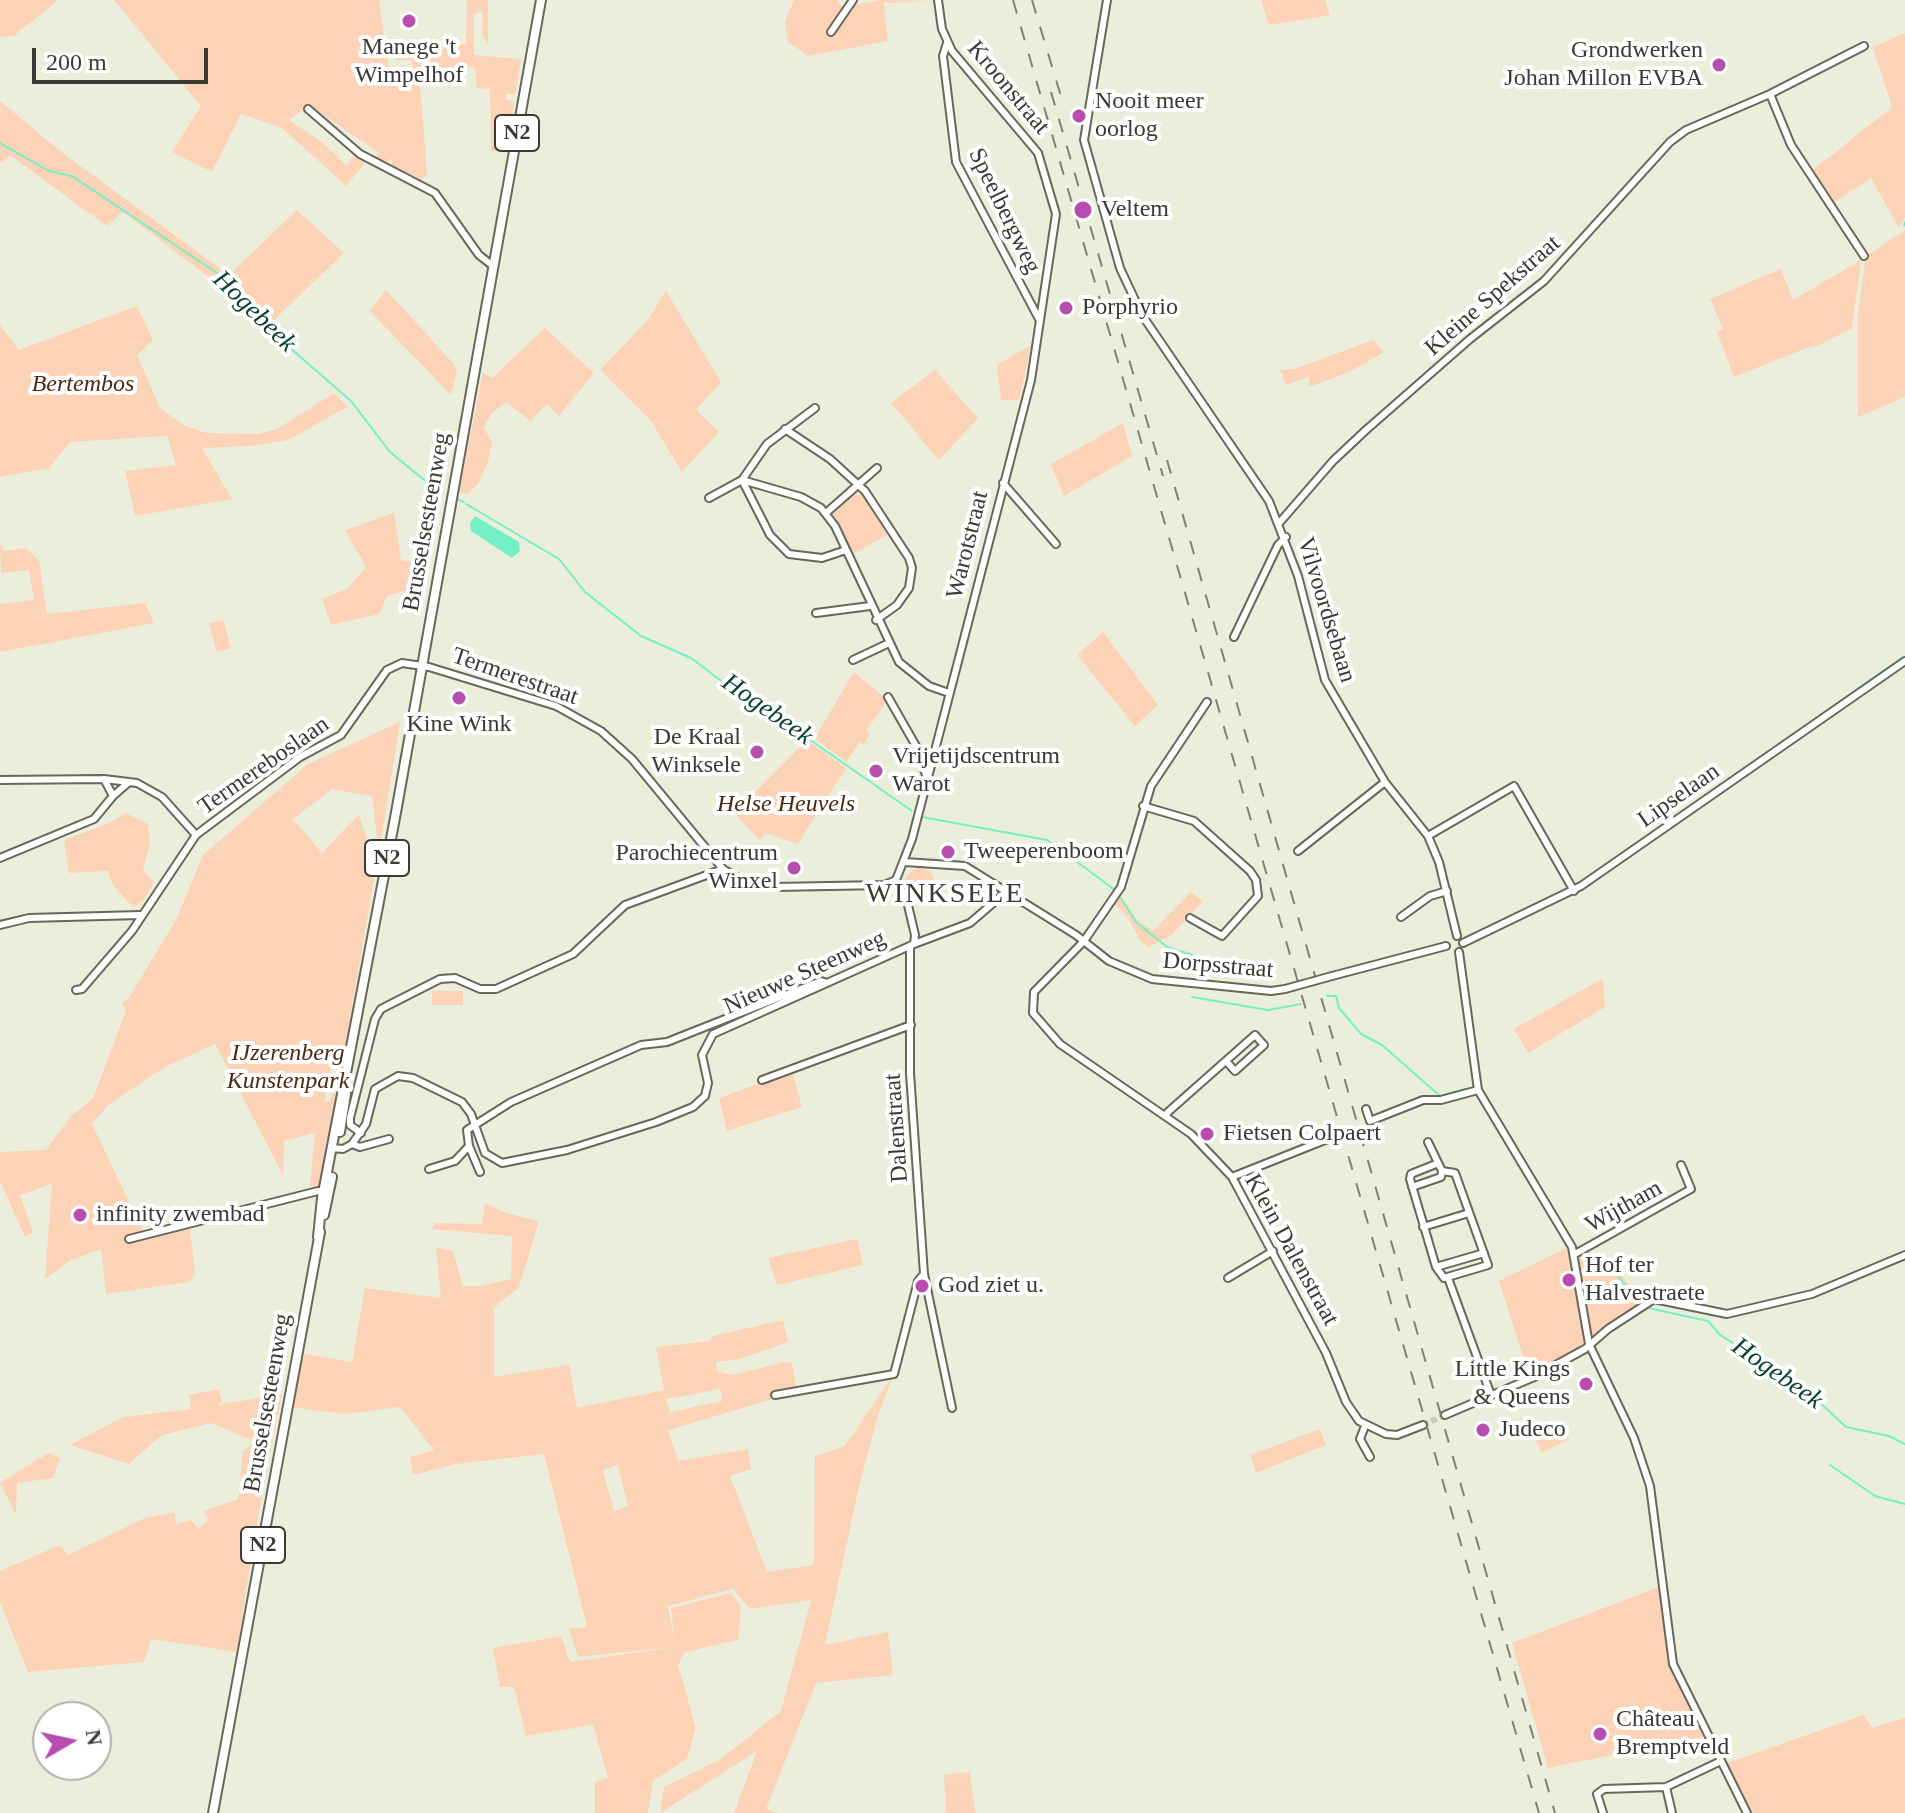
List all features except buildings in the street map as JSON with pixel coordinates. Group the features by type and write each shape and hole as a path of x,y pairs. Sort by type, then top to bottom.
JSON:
{"main road":[{"name":"Brusselsesteenweg","path":"213,1813 541,0"}],"street":[{"path":"831,32 853,0"},
{"name":"Kroonstraat","path":"938,0 947,43 952,51 1038,153 1056,214"},
{"name":"Vilvoordsebaan","path":"1107,0 1084,140 1120,268 1135,304 1269,501 1280,522 1325,680 1385,782 1428,836 1447,891 1457,936"},
{"name":"Speelbergweg","path":"947,43 945,65 956,162 1040,321"},
{"name":"Kleine Spekstraat","path":"1280,522 1333,461 1366,430 1470,339 1544,281 1670,142 1704,122 1770,94 1864,46"},
{"path":"945,65 952,51"},
{"path":"1770,94 1791,145 1864,256"},
{"path":"308,109 360,154 435,193 479,255 493,266"},
{"name":"Warotstraat","path":"896,880 905,862 1031,380 1056,214"},
{"path":"709,498 742,480 767,444 815,408"},
{"path":"785,429 820,451 859,486 912,568 909,588 900,601 876,620"},
{"path":"826,513 877,468"},
{"path":"742,480 801,497 826,513 846,550 887,644 908,671 929,686 949,693"},
{"path":"742,480 770,535 789,554 822,558 846,550"},
{"path":"1003,483 1056,544"},
{"path":"1234,637 1278,545 1286,537"},
{"path":"816,613 870,606"},
{"path":"853,660 887,644"},
{"name":"Lipselaan","path":"1463,943 1574,891 1905,661"},
{"name":"Termereboslaan","path":"76,990 82,989 132,931 196,835 300,757 341,735 389,668 402,663 422,666"},
{"name":"Termerestraat","path":"422,666 556,706 601,731 632,759 723,869"},
{"path":"888,697 916,746 926,775"},
{"name":"Klein Dalenstraat","path":"1207,702 1151,786 1121,887 1084,941 1034,992 1033,1013 1060,1044 1191,1134 1232,1177 1336,1372 1346,1402 1365,1426"},
{"path":"0,780 104,779 130,782 162,797 196,835"},
{"path":"104,779 113,796"},
{"path":"0,858 94,819 113,796 130,782"},
{"path":"1298,851 1385,782"},
{"path":"1428,836 1514,786 1574,891"},
{"path":"1143,806 1194,821 1256,880 1258,896 1222,936 1190,918"},
{"name":"Dorpsstraat","path":"905,862 965,866 1119,966 1152,979 1271,991 1446,946"},
{"path":"361,1133 350,1125 350,1118 375,1019 381,1009 440,979 455,978 480,989 496,989 573,954 625,905 723,869 740,879 774,887 884,885 896,880"},
{"name":"Dalenstraat","path":"775,1395 894,1374 918,1279 924,1274 911,1086 912,945 915,935 907,901 896,880"},
{"path":"1401,917 1430,896 1447,891"},
{"path":"912,945 977,920 1006,892"},
{"path":"0,925 44,917 140,915"},
{"path":"1459,952 1452,953 1446,946 1448,939 1457,936 1463,943 1459,952 1478,1090 1575,1254 1589,1344 1645,1467 1673,1664 1747,1813"},
{"name":"Nieuwe Steenweg","path":"352,1144 361,1133 375,1089 398,1076 413,1078 452,1096 467,1108 485,1153 502,1163 567,1150 656,1122 693,1107 705,1096 708,1083 702,1055 713,1034 912,945"},
{"path":"480,1172 469,1146 467,1130 511,1102 641,1045 667,1042 821,981 827,983"},
{"path":"762,1080 911,1025"},
{"path":"1166,1115 1226,1061 1255,1035 1264,1045 1235,1071 1226,1061"},
{"path":"1366,1109 1370,1121 1423,1100 1441,1100 1478,1090"},
{"path":"1232,1177 1335,1136"},
{"path":"334,1148 352,1144 360,1147 389,1139"},
{"path":"1428,1142 1442,1171 1455,1173 1488,1265 1448,1278 1439,1276 1412,1187 1411,1174 1436,1164"},
{"path":"429,1169 455,1161 469,1146"},
{"name":"Wijtham","path":"1575,1254 1691,1189 1681,1165"},
{"path":"1412,1187 1441,1177 1442,1171"},
{"path":"129,1239 326,1192"},
{"path":"1423,1227 1469,1213"},
{"path":"1228,1278 1273,1251"},
{"path":"1436,1267 1484,1253"},
{"path":"1445,1415 1532,1378 1589,1344 1654,1299 1727,1314 1826,1289 1905,1255"},
{"path":"924,1274 952,1408"},
{"path":"1448,1278 1491,1395"},
{"path":"1370,1457 1360,1439 1365,1426 1379,1433 1397,1435 1423,1425"},
{"path":"1603,1813 1597,1794 1604,1789 1666,1787 1721,1761"},
{"path":"1666,1787 1672,1813"}],"green space":[{"path":"0,0 58,0 14,36 0,37"},
{"path":"114,0 379,0 389,70 412,68 412,60 396,60 395,47 466,44 467,0 488,0 488,45 482,34 483,12 478,12 474,15 474,55 521,59 515,95 507,94 505,99 514,102 506,152 491,151 490,89 477,88 475,67 441,68 435,64 435,68 419,69 427,175 421,179 392,166 392,158 386,163 376,158 379,153 309,105 289,120 322,142 346,165 355,157 365,163 346,186 282,128 241,114 212,172 172,152 201,106"},
{"path":"794,0 837,0 842,7 882,0 935,1 884,3 888,41 808,56 788,42 785,21"},
{"path":"1261,0 1325,0 1330,15 1269,25"},
{"path":"1905,33 1905,217 1899,228 1871,178 1834,203 1813,170 1892,107 1873,47"},
{"path":"0,101 64,154 229,275 297,210 344,253 270,324 250,313 234,296 123,212 107,226 11,156 0,163"},
{"path":"1905,230 1905,397 1858,417 1858,315 1866,256"},
{"path":"1861,260 1852,328 1816,347 1814,345 1734,377 1717,332 1723,329 1710,299 1781,269 1793,300"},
{"path":"386,290 454,364 457,372 451,395 370,311"},
{"path":"666,291 721,382 696,410 719,432 682,472 651,421 600,370 647,321"},
{"name":"Bertembos","path":"137,306 153,340 137,355 160,408 185,426 207,433 258,434 277,429 334,393 347,407 288,440 251,446 202,448 232,499 135,516 125,471 176,465 167,436 70,442 49,468 0,477 0,325 19,350"},
{"path":"545,328 594,373 559,416 547,404 530,421 506,402 491,414 484,428 492,442 488,462 478,484 469,493 459,493 483,373 492,378"},
{"path":"1373,340 1384,352 1349,372 1309,387 1309,377 1286,385 1280,370 1294,369"},
{"path":"1031,345 1019,400 1001,400 997,365"},
{"path":"935,370 978,418 939,460 891,403"},
{"path":"1123,423 1132,456 1064,496 1051,464"},
{"path":"863,494 887,535 851,555 831,516 853,495"},
{"path":"394,513 401,560 424,564 418,587 387,596 379,614 331,625 322,599 347,589 366,567 345,530"},
{"path":"0,544 4,551 26,548 39,561 47,614 145,603 154,623 0,652 0,604 34,600 29,570 1,573"},
{"path":"223,620 231,648 217,652 209,623"},
{"path":"1103,632 1158,705 1135,726 1077,655"},
{"path":"854,672 888,700 866,731 870,734 864,744 860,742 846,762 810,735 817,734"},
{"name":"IJzerenberg Kunstenpark","path":"400,722 379,853 372,796 332,789 293,819 322,853 359,814 376,869 341,1068 332,1067 329,1072 325,1101 330,1102 332,1093 336,1094 319,1187 310,1186 315,1133 284,1141 283,1175 215,1044 165,1067 108,1105 92,1124 144,1233 190,1229 195,1274 189,1282 106,1294 101,1249 71,1260 45,1279 52,1184 20,1195 33,1232 25,1237 0,1181 0,1152 46,1150 70,1117 93,1098 126,1011 122,1003 128,999 176,920 203,855 308,764"},
{"name":"Helse Heuvels","path":"807,740 846,768 798,844 765,833 760,840 734,813"},
{"path":"126,813 148,824 150,843 143,870 154,882 143,901 133,907 112,884 108,871 69,873 64,840 107,824"},
{"path":"920,868 930,872 934,882 930,892 920,896 910,892 906,882 910,872"},
{"path":"1191,892 1203,901 1171,936 1149,947 1140,941 1128,917 1115,904 1121,896 1137,920 1153,931"},
{"path":"1603,978 1605,1007 1528,1053 1514,1029"},
{"path":"432,991 463,991 463,1005 432,1005"},
{"path":"792,1071 802,1107 727,1131 719,1098"},
{"path":"485,1203 506,1213 539,1221 519,1287 494,1308 494,1377 569,1365 577,1408 664,1390 656,1347 710,1341 713,1336 783,1320 788,1342 740,1359 716,1362 717,1371 732,1375 784,1362 792,1363 797,1392 668,1430 678,1461 748,1449 751,1469 730,1476 767,1572 814,1565 815,1456 845,1446 894,1374 879,1412 859,1486 825,1645 888,1632 893,1675 816,1683 766,1809 779,1813 734,1813 757,1751 660,1813 664,1787 721,1759 781,1711 811,1600 750,1609 733,1589 668,1606 675,1643 671,1608 731,1593 741,1607 738,1640 685,1652 678,1665 696,1728 687,1759 653,1781 648,1813 595,1813 595,1782 608,1778 593,1725 526,1736 514,1687 500,1687 493,1648 561,1636 570,1662 673,1647 578,1657 569,1629 587,1627 544,1454 456,1464 413,1475 410,1457 434,1450 400,1407 345,1414 291,1407 300,1353 352,1362 365,1288 441,1298 436,1247 453,1251 463,1286 480,1286 511,1279 512,1236 432,1229 435,1223 482,1224","holes":["720,1389 722,1401 671,1412 667,1405 666,1399","618,1465 628,1506 614,1511 603,1470"]},
{"path":"857,1239 863,1265 777,1285 768,1258"},
{"path":"1566,1248 1572,1259 1585,1338 1580,1348 1529,1375 1499,1281"},
{"path":"1584,1252 1620,1274 1640,1298 1637,1305 1594,1335 1590,1333 1582,1294 1579,1261"},
{"path":"219,1389 222,1402 217,1405 282,1394 254,1537 237,1652 151,1639 144,1662 28,1672 0,1602 0,1571 60,1545 68,1555 145,1518 175,1512 176,1524 191,1520 198,1528 209,1520 204,1511 238,1499 243,1451 256,1442 212,1423 162,1435 129,1464 70,1445 123,1417 191,1409 189,1395"},
{"path":"1562,1425 1569,1439 1542,1453 1535,1439"},
{"path":"1320,1429 1326,1445 1256,1473 1250,1455"},
{"path":"48,1453 60,1458 53,1478 17,1483 16,1515 0,1483"},
{"path":"1659,1587 1669,1666 1703,1737 1548,1768 1512,1643"},
{"path":"1864,1715 1872,1728 1905,1718 1905,1813 1753,1813 1727,1763"},
{"path":"970,1772 975,1813 946,1813 944,1775"}],"shaded area":[{"path":"475,516 519,542 520,551 512,558 471,531 470,523"}],"waterway":[{"name":"Hogebeek","path":"0,143 49,171 72,176 226,279 250,313 351,401 390,452 440,493"},
{"path":"1904,226 1905,222"},
{"name":"Hogebeek","path":"459,500 464,502"},
{"name":"Hogebeek","path":"466,504 559,559 585,592 641,636 691,658 736,692 755,700 787,730 806,737 912,811"},
{"path":"1755,761 1903,657"},
{"name":"Hogebeek","path":"922,817 1047,840 1115,890"},
{"name":"Hogebeek","path":"1121,898 1136,922 1167,947 1193,955 1197,964"},
{"name":"Hogebeek","path":"1327,996 1336,996 1339,1008 1361,1034 1382,1045 1440,1096 1465,1089"},
{"name":"Hogebeek","path":"1192,997 1268,1010 1301,1004"},
{"name":"Hogebeek","path":"1583,1254 1618,1276 1638,1302"},
{"name":"Hogebeek","path":"1648,1308 1708,1321 1720,1335 1801,1385 1846,1427 1889,1436 1905,1444"},
{"path":"1830,1465 1875,1496 1905,1504"}],"tunnel":[{"path":"1423,1425 1445,1415"}],"railway":[{"path":"1013,0 1539,1813"},
{"path":"1032,0 1063,103"},
{"path":"1051,92 1163,476"},
{"path":"1167,460 1555,1813"}],"place":[{"name":"Manege 't Wimpelhof","path":"409,21"},
{"name":"Grondwerken Johan Millon EVBA","path":"1719,65"},
{"name":"Nooit meer oorlog","path":"1079,116"},
{"name":"Veltem","path":"1083,210"},
{"name":"Porphyrio","path":"1066,308"},
{"name":"Kine Wink","path":"459,698"},
{"name":"De Kraal Winksele","path":"757,752"},
{"name":"Vrijetijdscentrum Warot","path":"876,771"},
{"name":"Tweeperenboom","path":"948,852"},
{"name":"Parochiecentrum Winxel","path":"794,868"},
{"name":"Fietsen Colpaert","path":"1207,1134"},
{"name":"infinity zwembad","path":"80,1215"},
{"name":"Hof ter Halvestraete","path":"1569,1280"},
{"name":"God ziet u.","path":"922,1286"},
{"name":"Little Kings & Queens","path":"1586,1384"},
{"name":"Judeco","path":"1483,1430"},
{"name":"Château Bremptveld","path":"1600,1734"}],"district":[{"name":"WINKSELE","path":"945,895"}]}
